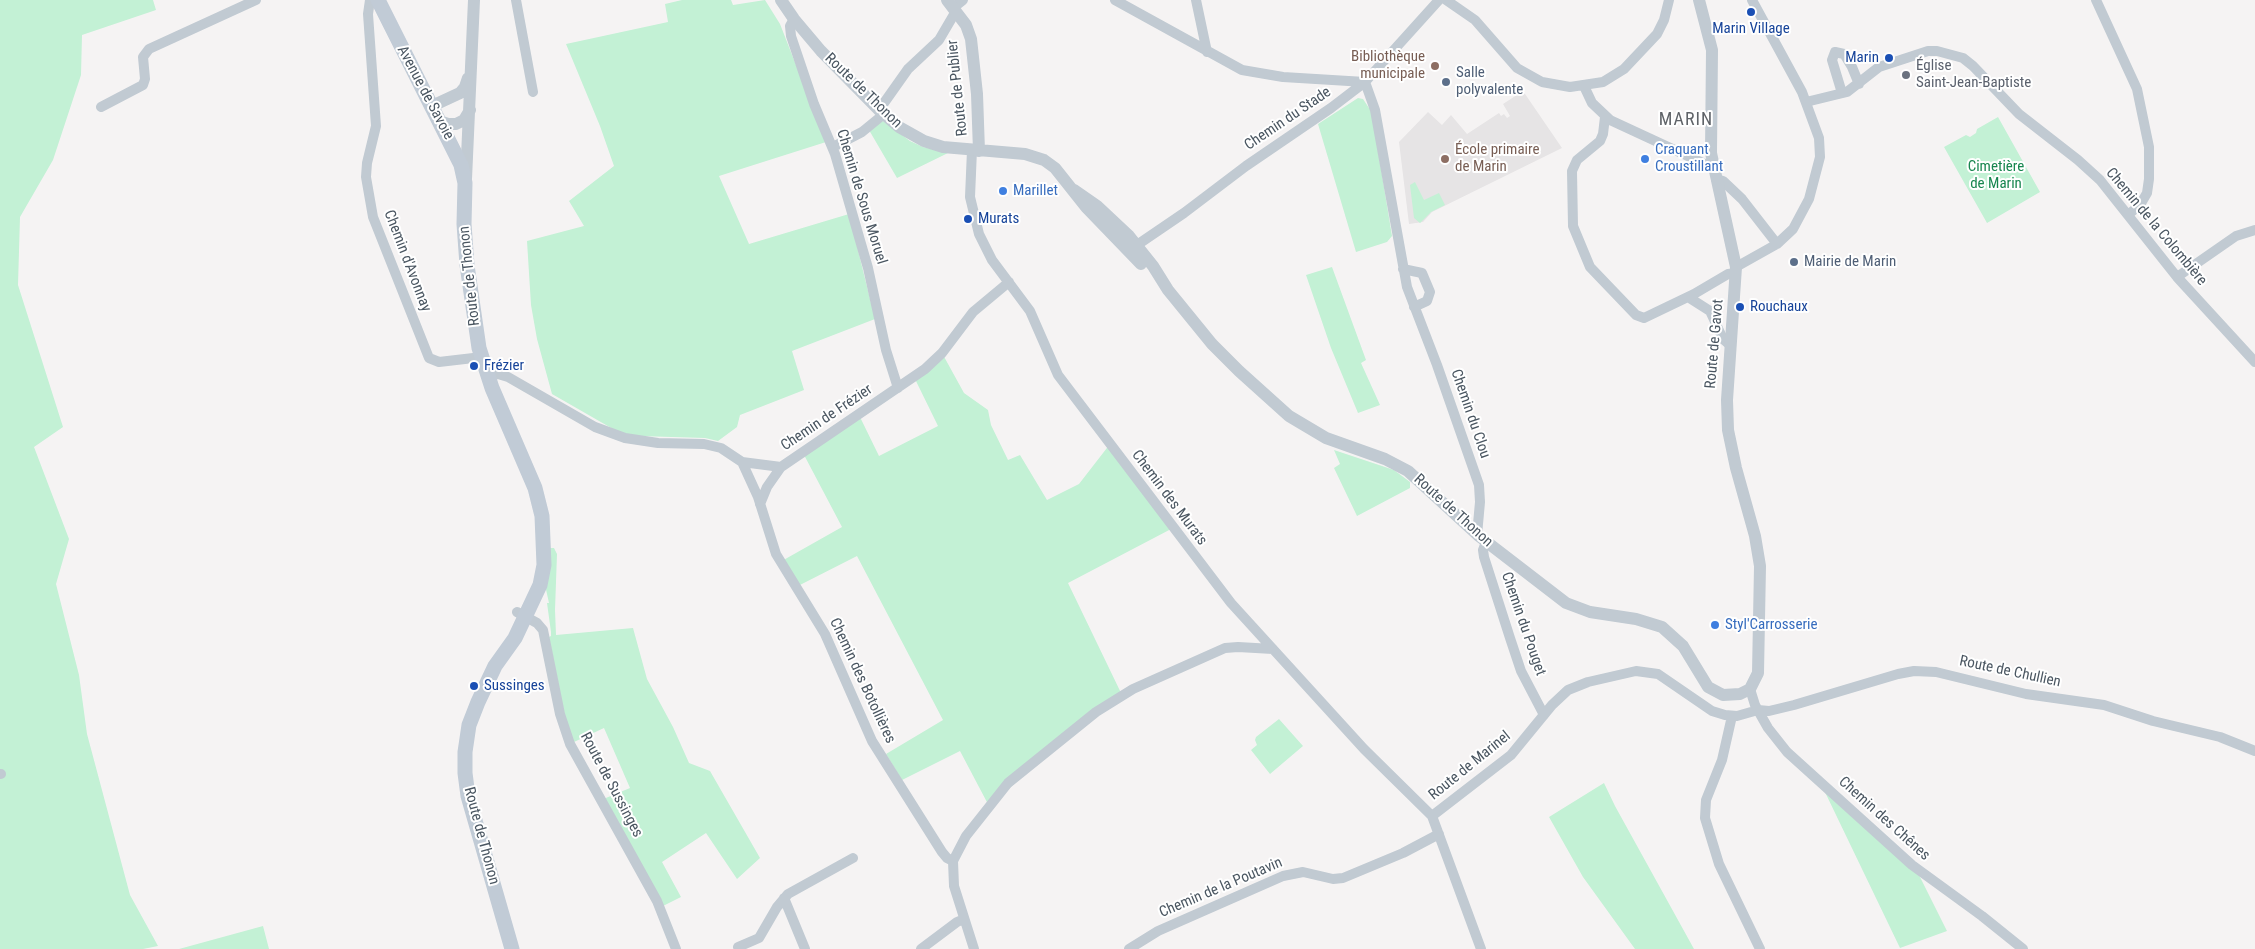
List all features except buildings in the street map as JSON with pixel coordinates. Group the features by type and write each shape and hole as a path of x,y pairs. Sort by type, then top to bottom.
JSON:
{"main road":[{"name":"Avenue de Savoie","path":"378,0 459,160 465,189"},
{"name":"Route de Thonon","path":"465,189 464,224 467,265 475,326 482,357 487,376 535,488 542,516 543,575 521,614 512,643 495,666 471,719 466,744 465,774 470,802 512,949"}],"street":[{"path":"101,107 143,85 145,79 143,57 149,49 256,0"},
{"name":"Chemin d'Avonnay","path":"370,0 368,14 376,126 367,163 366,177 373,217 428,358 439,362 482,357"},
{"name":"Route de Thonon","path":"465,189 474,0"},
{"path":"516,0 533,92"},
{"path":"1115,0 1207,52 1254,74 1365,82"},
{"path":"1196,0 1207,52"},
{"name":"Chemin du Stade","path":"1133,248 1246,166 1332,108 1365,82 1439,0"},
{"path":"1446,0 1475,20 1505,56 1520,70 1550,84 1564,87 1584,86 1603,82 1618,74 1653,39 1664,20 1669,0"},
{"name":"Route de Gavot","path":"1699,0 1712,50 1710,135 1713,165 1733,246 1736,270 1726,400 1729,436 1755,536 1760,566 1758,667 1756,679 1750,689"},
{"path":"1606,117 1600,141 1577,160 1572,167 1572,218 1584,256 1594,272 1641,318 1650,317 1688,297 1778,244 1793,229 1809,199 1819,163 1819,138 1806,102 1752,0"},
{"path":"2096,0 2137,89 2149,147 2149,179 2146,193 2140,205 2129,214"},
{"name":"Route de Thonon","path":"785,2 794,19 822,51 882,112 907,132 924,141 943,147 1038,157 1055,168 1093,215 1133,248 1148,272 1168,290 1225,358 1289,416 1326,438 1385,459 1408,471 1481,538 1559,598 1574,607 1590,612 1654,623 1670,632 1683,646 1704,682 1718,693 1734,696 1750,689"},
{"path":"832,147 862,132 882,112 908,69 938,40 955,5"},
{"name":"Route de Publier","path":"955,5 971,39 977,94 975,150"},
{"name":"Chemin de Sous Moruel","path":"794,19 790,29 792,41 832,147 861,242 886,350 898,388"},
{"name":"Chemin de la Colombière","path":"1858,84 1884,64 1932,51 1957,56 1968,62 2020,114 2089,170 2129,214 2177,277 2255,362"},
{"path":"1806,102 1842,93 1858,84 1852,67 1844,54 1835,52 1832,60 1842,93"},
{"path":"432,106 460,93 466,87 470,73"},
{"name":"Chemin du Clou","path":"1365,82 1375,110 1402,269 1479,485 1481,538"},
{"path":"1584,86 1592,103 1606,117 1700,162 1713,165"},
{"path":"440,121 456,124 464,120 470,110"},
{"name":"Chemin des Murats","path":"975,150 969,190 974,217 989,254 1030,311 1052,363 1068,390 1218,586 1364,749 1432,816"},
{"path":"1716,179 1723,181 1742,199 1778,244"},
{"path":"2177,277 2236,236 2255,230"},
{"path":"1402,269 1422,273 1430,292 1427,301 1414,307"},
{"name":"Chemin de Frézier","path":"487,376 498,374 508,377 595,426 614,434 648,442 713,445 742,462 781,467 910,380 938,358 973,312 1009,282"},
{"path":"1688,297 1710,311 1723,339 1730,346"},
{"name":"Chemin des Botollières","path":"742,462 760,504 771,541 780,562 825,634 872,741 946,858 953,861"},
{"path":"760,504 767,488 781,467"},
{"name":"Chemin du Pouget","path":"1481,538 1484,557 1510,638 1522,671 1544,715"},
{"name":"Route de Sussinges","path":"521,614 540,626 544,634 560,714 570,744 657,901 676,949"},
{"path":"974,949 952,877 953,861 966,836 1008,783 1113,700 1134,688 1220,650 1238,647 1273,649"},
{"name":"Route de Marinel","path":"1432,816 1511,755 1564,694 1580,685 1628,672 1643,671 1664,678 1712,711 1732,716"},
{"name":"Route de Chullien","path":"1758,710 1770,711 1788,707 1898,674 1931,671 2026,694 2104,705 2154,721 2226,739 2255,751"},
{"name":"Chemin des Chênes","path":"1750,689 1758,710 1772,733 1787,752 1900,854 2023,949"},
{"path":"1758,710 1732,716 1722,760 1706,800 1705,818 1719,864 1760,949"},
{"path":"1432,816 1481,949"},
{"name":"Chemin de la Poutavin","path":"1129,949 1158,931 1283,876 1303,872 1333,879 1343,878 1403,853 1439,834"},
{"path":"738,947 756,940 762,934 784,898 792,891 853,858"},
{"path":"784,898 805,949"},
{"path":"921,949 957,922 964,919"}],"shaded area":[{"name":"École primaire de Marin","path":"1523,91 1562,148 1432,212 1423,222 1409,224 1399,142 1428,112 1442,125 1451,115 1467,134 1499,113 1501,116 1504,114 1507,118 1510,116 1503,104"}],"green space":[{"path":"0,0 153,0 156,10 82,35 81,75 53,160 20,217 18,285 63,427 34,447 69,539 56,584 79,675 87,734 130,895 158,946 143,949 0,949"},
{"path":"682,0 731,0 733,5 765,0 780,24 826,142 719,176 749,244 849,214 875,319 792,351 804,390 740,415 737,427 718,441 705,438 624,434 552,394 537,339 531,305 527,241 584,226 569,201 614,166 600,126 566,44 668,22 665,4"},
{"path":"1358,98 1363,99 1371,108 1392,236 1387,242 1356,252 1318,124"},
{"name":"Cimetière de Marin","path":"1998,117 2040,192 1987,223 1944,147 1966,135 1970,137 1976,133 1977,129"},
{"path":"883,121 910,141 923,147 948,153 897,178 869,130"},
{"path":"1415,182 1424,200 1439,193 1445,205 1431,212 1420,223 1414,218 1410,185"},
{"path":"1332,267 1366,360 1361,363 1380,405 1358,413 1331,348 1306,275"},
{"path":"942,353 964,393 988,410 991,425 1008,460 1020,455 1047,500 1079,484 1110,444 1173,528 1068,583 1122,695 1096,712 989,806 960,751 902,780 886,754 943,720 857,556 796,587 780,562 842,527 803,453 859,415 879,456 938,426 914,377"},
{"path":"1334,450 1394,470 1410,482 1410,488 1357,516 1334,468 1340,464"},
{"path":"550,548 554,548 557,554 556,635 633,628 647,679 673,727 689,763 710,771 760,858 737,879 706,833 662,862 681,897 661,907 601,800 630,788 604,728 574,742 565,716 549,637 551,632 547,603 549,603 545,585"},
{"path":"1279,719 1303,746 1270,774 1251,750 1257,745 1256,737"},
{"path":"1604,783 1694,949 1635,949 1583,877 1549,817"},
{"path":"1824,790 1918,873 1947,931 1900,948"},
{"path":"263,926 269,949 179,949"}],"place":[{"name":"Marin Village","path":"1751,12"},
{"name":"Marin","path":"1889,58"},
{"name":"Bibliothèque municipale","path":"1435,66"},
{"name":"Église Saint-Jean-Baptiste","path":"1906,75"},
{"name":"Salle polyvalente","path":"1446,82"},
{"name":"École primaire de Marin","path":"1445,159"},
{"name":"Craquant Croustillant","path":"1645,159"},
{"name":"Marillet","path":"1003,191"},
{"name":"Murats","path":"968,219"},
{"name":"Mairie de Marin","path":"1794,262"},
{"name":"Rouchaux","path":"1740,307"},
{"name":"Frézier","path":"474,366"},
{"name":"Styl'Carrosserie","path":"1715,625"},
{"name":"Sussinges","path":"474,686"}],"district":[{"name":"MARIN","path":"1686,120"}]}
